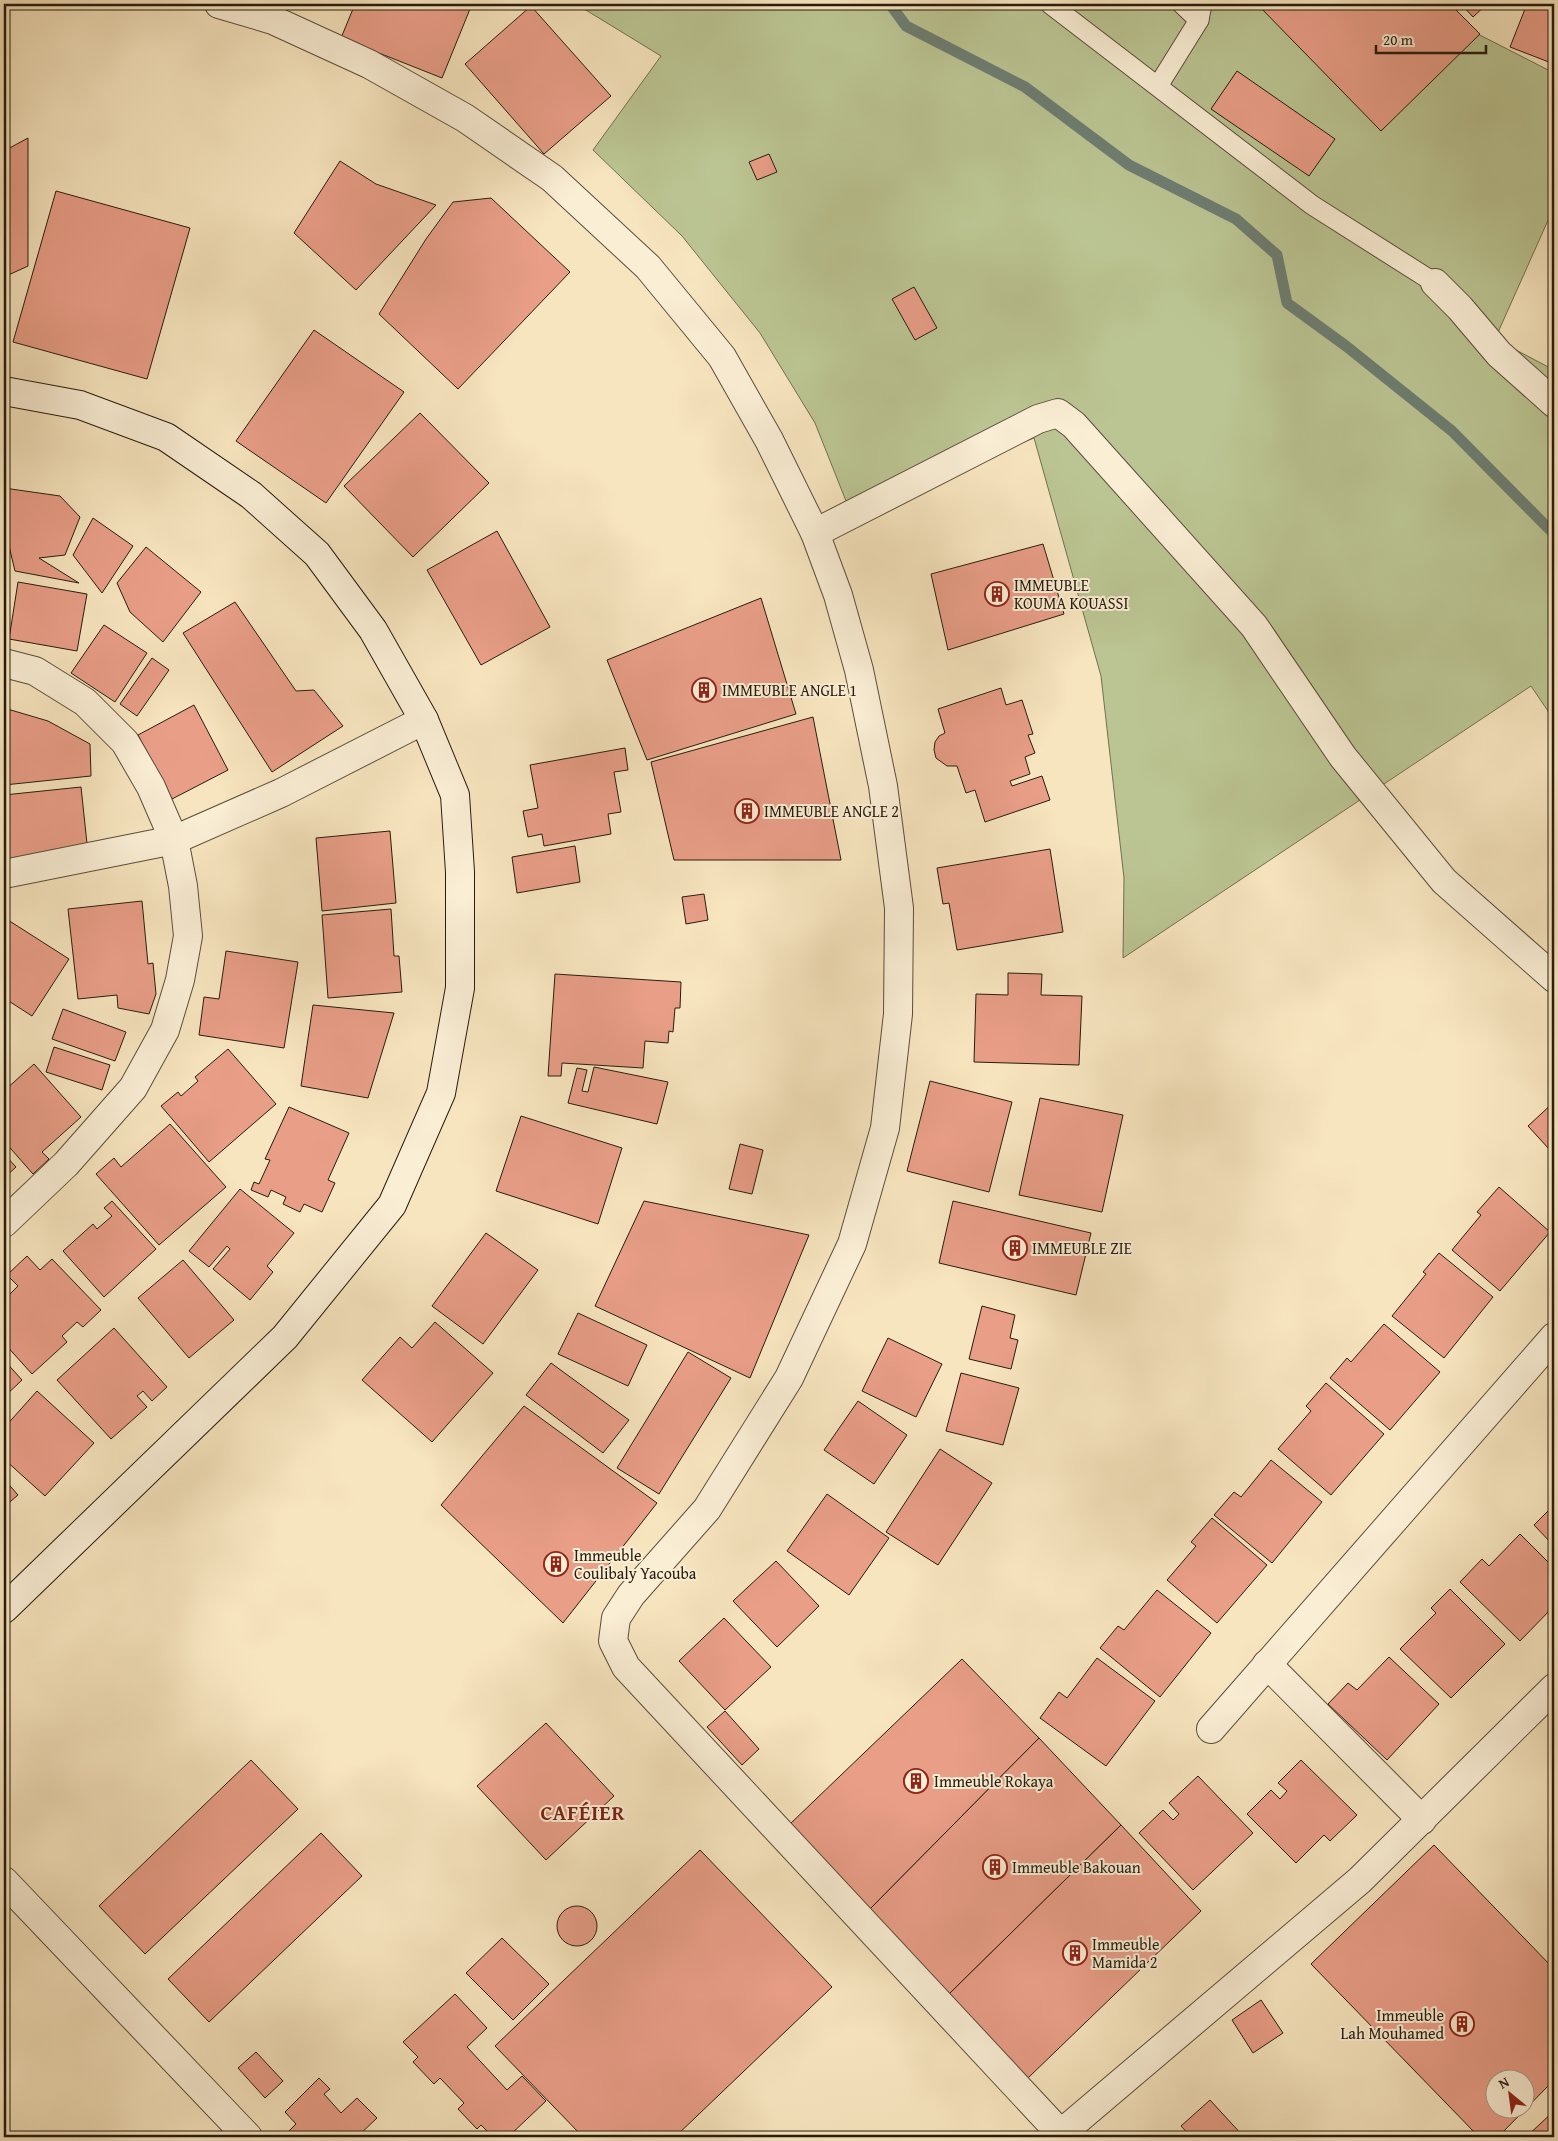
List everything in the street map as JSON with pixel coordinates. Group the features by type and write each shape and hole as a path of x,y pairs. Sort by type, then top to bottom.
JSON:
{"street":[{"path":"218,4 273,20 369,64 465,118 552,178 648,267 722,356 769,440 815,533 838,595 859,670 884,786 899,908 898,1014 885,1128 852,1244 789,1378 707,1509 631,1594 616,1618 613,1641 626,1667 1059,2136 1360,1880 1554,1688"},
{"path":"1434,283 1460,308 1499,354 1554,404"},
{"path":"4,391 80,405 166,437 251,495 317,554 373,630 424,720 455,795 460,872 460,988 440,1093 392,1205 284,1337 4,1609"},
{"path":"815,533 1038,419 1058,413 1074,425 1254,626 1343,758 1444,881 1554,978"},
{"path":"4,663 35,671 84,702 126,742 151,787 174,840 183,886 188,936 180,980 165,1030 132,1088 66,1164 4,1223"},
{"path":"4,874 174,840 281,793 424,720"},
{"path":"1211,1729 1554,1337"},
{"path":"1267,1664 1422,1820"},
{"path":"4,1881 248,2137"}],"lane":[{"path":"1050,4 1312,205 1434,283"},
{"path":"1158,86 1200,12 1182,4"}],"green space":[{"path":"576,4 1446,4 1470,30 1554,73 1554,207 1495,339 1554,370 1554,720 1531,686 1123,958 1124,878 1101,676 1034,438 850,511 815,423 760,333 682,236 593,150 661,56"}],"building":[{"path":"355,4 472,4 442,78 341,38"},
{"path":"1257,4 1450,4 1480,34 1381,131"},
{"path":"1461,4 1487,4 1473,17"},
{"path":"1527,4 1554,4 1554,64 1510,47"},
{"path":"531,6 611,96 544,154 465,64"},
{"path":"1237,71 1335,139 1309,176 1211,109"},
{"path":"28,138 28,266 4,277 4,151"},
{"path":"769,154 777,172 757,180 749,162"},
{"path":"340,161 376,184 436,205 356,290 294,233"},
{"path":"56,191 190,228 147,379 13,342"},
{"path":"491,198 570,272 458,389 379,314 426,239 453,202"},
{"path":"914,287 937,328 915,340 892,299"},
{"path":"314,330 404,392 326,503 236,441"},
{"path":"420,413 489,483 413,557 344,486"},
{"path":"4,488 60,496 80,517 65,555 39,558 79,583 15,571 9,546 4,546"},
{"path":"93,518 133,546 102,593 73,555"},
{"path":"497,531 550,627 481,665 427,570"},
{"name":"IMMEUBLE KOUMA KOUASSI","path":"1043,544 1064,614 948,650 931,574"},
{"path":"146,547 201,592 163,642 130,612 117,583"},
{"path":"18,582 87,594 77,651 9,639"},
{"name":"IMMEUBLE ANGLE 1","path":"761,598 796,714 647,760 607,660"},
{"path":"235,602 296,691 314,690 343,726 272,772 183,633"},
{"path":"104,625 147,653 115,702 71,673"},
{"path":"152,658 169,670 137,716 120,704"},
{"path":"1001,688 1006,705 1022,700 1033,734 1028,735 1035,753 1025,757 1030,774 1010,781 1012,786 1042,776 1050,800 985,822 975,790 966,793 957,766 947,766 936,758 935,742 939,736 945,733 938,709"},
{"path":"194,705 228,770 172,799 138,735"},
{"path":"4,708 48,721 90,744 91,776 4,785"},
{"name":"IMMEUBLE ANGLE 2","path":"813,717 841,860 674,860 651,762"},
{"path":"625,748 628,770 614,772 621,812 608,814 611,834 544,846 542,834 528,837 523,811 538,808 530,765"},
{"path":"81,787 88,853 7,862 4,795"},
{"path":"390,831 396,903 322,911 316,838"},
{"path":"575,846 580,882 517,893 512,857"},
{"path":"1050,849 1063,932 957,950 949,903 943,904 937,868"},
{"path":"704,894 708,920 686,924 682,897"},
{"path":"142,901 148,964 153,963 156,994 149,1014 118,1008 117,995 78,999 68,909"},
{"path":"391,909 394,956 399,956 402,992 328,998 322,915"},
{"path":"8,920 69,959 32,1016 4,998 4,926"},
{"path":"226,951 298,962 284,1048 199,1035 204,997 219,999"},
{"path":"1008,973 1042,974 1041,995 1082,996 1079,1065 974,1062 976,994 1008,995"},
{"path":"555,974 681,982 680,1008 675,1008 673,1032 669,1031 668,1043 645,1041 643,1068 562,1063 561,1076 548,1076"},
{"path":"313,1005 394,1013 368,1098 301,1086"},
{"path":"63,1009 126,1032 115,1061 52,1039"},
{"path":"54,1047 110,1065 102,1090 46,1072"},
{"path":"228,1049 276,1104 209,1162 161,1106 178,1092 181,1096 198,1081 195,1077"},
{"path":"34,1064 81,1117 42,1152 49,1159 33,1174 4,1141 4,1091"},
{"path":"594,1067 668,1082 657,1124 568,1103 577,1068 587,1070 582,1091 588,1092"},
{"path":"930,1081 1012,1102 989,1192 907,1171"},
{"path":"1040,1098 1123,1115 1102,1212 1019,1195"},
{"path":"1554,1102 1554,1145 1549,1149 1528,1126"},
{"path":"289,1107 349,1133 328,1180 335,1183 322,1212 304,1204 300,1212 283,1204 286,1197 271,1190 268,1197 251,1190 254,1182 259,1184 270,1160 265,1159"},
{"path":"521,1116 622,1148 598,1224 496,1191"},
{"path":"170,1124 226,1187 159,1245 96,1174 114,1158 121,1167"},
{"path":"740,1144 763,1150 752,1194 729,1189"},
{"path":"4,1154 16,1167 4,1178"},
{"path":"1499,1187 1550,1232 1500,1291 1452,1250 1481,1215 1477,1212"},
{"path":"240,1189 294,1233 267,1266 273,1272 250,1300 213,1269 230,1249 227,1246 209,1267 189,1251"},
{"path":"112,1201 156,1249 104,1297 63,1251 93,1224 97,1229 112,1216 104,1208"},
{"path":"644,1201 809,1235 750,1378 595,1306"},
{"name":"IMMEUBLE ZIE","path":"953,1201 1091,1233 1076,1295 939,1263"},
{"path":"486,1233 538,1270 483,1344 432,1306"},
{"path":"1439,1253 1493,1297 1444,1358 1392,1316 1426,1274 1423,1272"},
{"path":"27,1256 40,1270 52,1259 101,1310 83,1327 77,1322 62,1336 67,1342 32,1374 4,1343 4,1300 18,1286 7,1275"},
{"path":"183,1260 234,1320 189,1358 138,1298"},
{"path":"982,1306 1015,1315 1010,1338 1018,1340 1011,1369 969,1359"},
{"path":"578,1313 647,1345 628,1386 558,1354"},
{"path":"435,1322 493,1373 432,1442 362,1380 400,1337 412,1348"},
{"path":"1384,1324 1440,1372 1390,1430 1330,1378 1347,1358 1351,1362"},
{"path":"114,1328 167,1387 152,1401 143,1391 137,1396 147,1407 111,1439 57,1380"},
{"path":"888,1338 942,1364 916,1417 862,1391"},
{"path":"688,1352 731,1378 659,1494 617,1468"},
{"path":"4,1360 22,1380 4,1397"},
{"path":"551,1363 629,1420 603,1453 526,1395"},
{"path":"961,1373 1019,1388 1003,1445 946,1431"},
{"path":"1326,1383 1384,1434 1331,1495 1278,1449 1311,1411 1306,1406"},
{"path":"37,1391 94,1443 45,1496 4,1459 4,1428"},
{"path":"858,1401 907,1435 874,1484 824,1450"},
{"name":"Immeuble Coulibaly Yacouba","path":"524,1406 657,1503 563,1623 441,1505"},
{"path":"940,1449 992,1483 938,1565 886,1532"},
{"path":"1271,1460 1322,1502 1272,1563 1214,1515 1234,1492 1241,1497"},
{"path":"4,1479 18,1495 4,1507"},
{"path":"827,1494 889,1538 849,1595 787,1551"},
{"path":"1554,1505 1554,1546 1534,1525"},
{"path":"1212,1518 1267,1565 1217,1623 1167,1580 1196,1546 1191,1542"},
{"path":"1520,1534 1554,1568 1554,1606 1520,1641 1460,1582 1482,1559 1489,1566"},
{"path":"776,1561 819,1606 777,1647 733,1601"},
{"path":"1450,1589 1505,1644 1451,1698 1400,1649 1436,1613 1431,1608"},
{"path":"1157,1590 1211,1633 1160,1697 1100,1648 1118,1626 1124,1630"},
{"path":"724,1618 771,1667 725,1710 679,1661"},
{"path":"1389,1657 1439,1704 1387,1760 1328,1704 1348,1683 1357,1690"},
{"path":"1097,1658 1155,1701 1106,1766 1040,1718 1059,1692 1067,1698"},
{"name":"Immeuble Rokaya","path":"962,1659 1039,1738 870,1909 790,1824"},
{"path":"725,1711 759,1749 742,1765 707,1727"},
{"path":"546,1723 614,1796 546,1860 477,1786"},
{"name":"Immeuble Bakouan","path":"1039,1738 1121,1825 949,1994 870,1909"},
{"path":"251,1760 298,1809 145,1954 99,1906"},
{"path":"1301,1760 1357,1815 1330,1841 1324,1835 1296,1863 1247,1814 1271,1790 1280,1799 1287,1791 1278,1783"},
{"path":"1198,1776 1253,1833 1193,1890 1139,1833 1163,1810 1173,1820 1179,1814 1169,1803"},
{"name":"Immeuble Mamida 2","path":"1121,1825 1201,1911 1028,2078 949,1994"},
{"path":"321,1833 362,1876 209,2022 168,1979"},
{"name":"Immeuble Lah Mouhamed","path":"1434,1845 1554,1969 1554,2080 1536,2098 1536,2068 1486,2068 1486,2118 1517,2118 1498,2137 1479,2137 1311,1964"},
{"path":"700,1850 832,1987 675,2137 583,2137 495,2046"},
{"path":"577,1906 588,1909 594,1915 597,1926 594,1937 588,1943 577,1946 566,1943 560,1937 557,1926 560,1915 566,1909"},
{"path":"502,1938 549,1984 513,2020 466,1973"},
{"path":"455,1994 487,2028 467,2047 507,2090 522,2076 546,2101 508,2137 493,2137 481,2125 477,2129 458,2109 464,2103 440,2078 434,2084 413,2062 418,2057 403,2042"},
{"path":"1261,2000 1283,2033 1253,2053 1232,2020"},
{"path":"256,2052 283,2081 265,2098 238,2068"},
{"path":"319,2078 330,2089 324,2094 341,2113 357,2098 377,2118 357,2137 288,2137 285,2135 296,2124 285,2112"},
{"path":"1210,2100 1244,2137 1191,2137 1181,2126"},
{"path":"1554,2111 1554,2137 1526,2137"}],"waterway":[{"path":"890,4 906,26 1025,87 1129,165 1236,219 1277,255 1287,303 1346,346 1452,431 1554,534"}],"place":[{"name":"IMMEUBLE KOUMA KOUASSI","path":"997,594"},
{"name":"IMMEUBLE ANGLE 1","path":"704,690"},
{"name":"IMMEUBLE ANGLE 2","path":"747,811"},
{"name":"IMMEUBLE ZIE","path":"1015,1248"},
{"name":"Immeuble Coulibaly Yacouba","path":"556,1564"},
{"name":"Immeuble Rokaya","path":"916,1781"},
{"name":"Immeuble Bakouan","path":"995,1867"},
{"name":"Immeuble Mamida 2","path":"1075,1953"},
{"name":"Immeuble Lah Mouhamed","path":"1462,2024"}],"district":[{"name":"CAFÉIER","path":"583,1813"}]}
